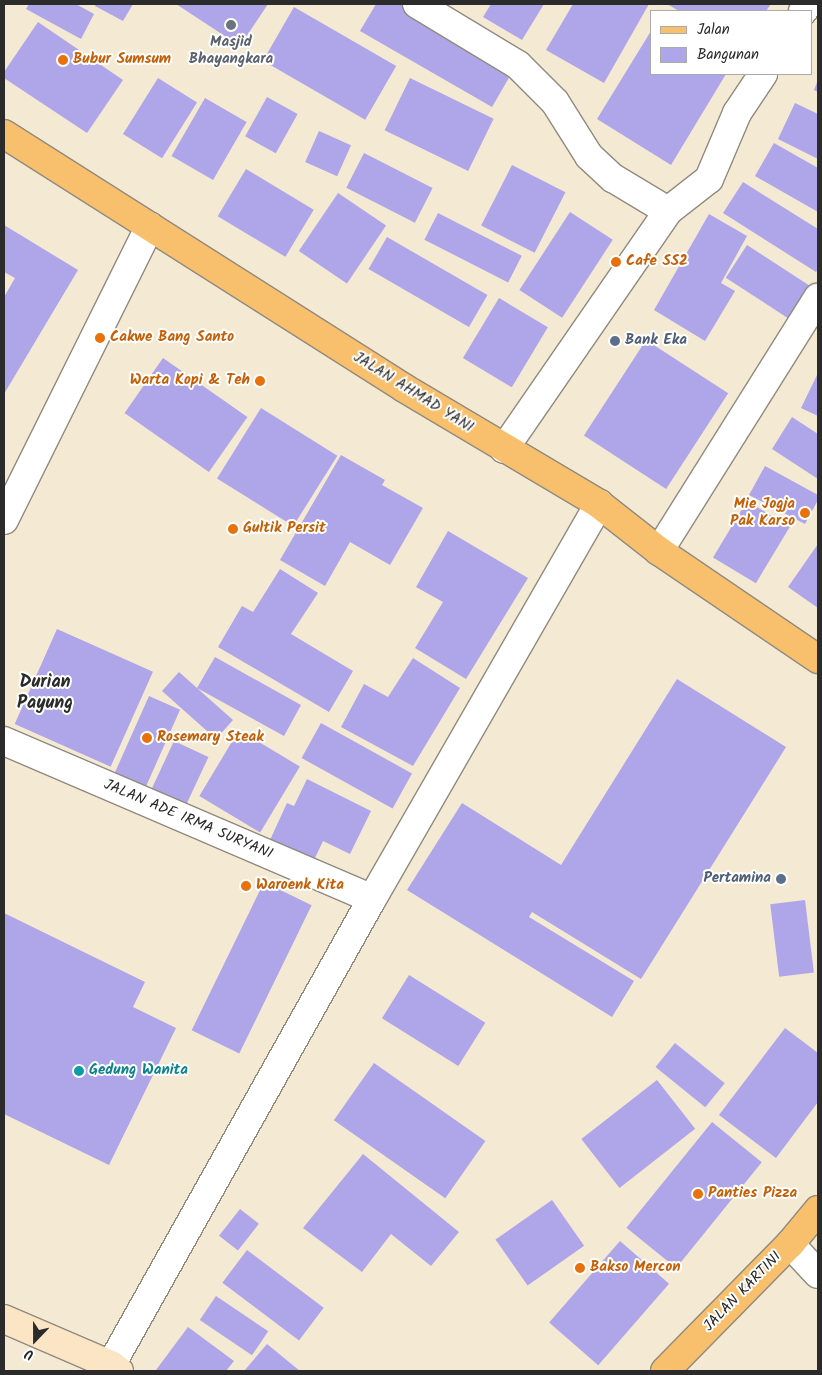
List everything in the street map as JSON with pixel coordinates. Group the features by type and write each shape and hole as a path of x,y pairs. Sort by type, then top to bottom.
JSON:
{"main road":[{"name":"JALAN AHMAD YANI","path":"4,134 396,384 599,504 659,551 818,659"},
{"name":"JALAN KARTINI","path":"666,1371 790,1244 818,1210"}],"street":[{"path":"417,4 518,66 555,102 589,156 613,178 668,211"},
{"path":"504,449 668,211 709,179 737,114 761,75"},
{"path":"4,520 150,226"},
{"path":"659,551 818,298"},
{"path":"4,1319 115,1368 372,899 599,504"},
{"name":"JALAN ADE IRMA SURYANI","path":"4,741 372,899"},
{"path":"790,1244 818,1274"}],"building":[{"path":"29,4 76,4 94,14 81,39 26,9"},
{"path":"96,4 133,4 123,21 95,6"},
{"name":"Masjid Bhayangkara","path":"176,4 268,4 240,46"},
{"path":"376,4 401,4 514,69 492,107 360,31"},
{"path":"491,4 544,4 522,40 483,17"},
{"path":"573,4 649,4 604,83 546,50"},
{"path":"667,4 771,4 767,10 677,10"},
{"path":"294,7 396,66 365,120 263,61"},
{"path":"38,22 123,80 87,133 4,78 4,72"},
{"path":"650,33 650,75 725,75 671,165 597,119"},
{"path":"158,78 197,102 162,158 123,134"},
{"path":"410,78 494,119 468,171 385,130"},
{"path":"818,80 818,92 814,90"},
{"path":"267,97 298,114 276,153 245,136"},
{"path":"205,98 247,122 213,180 172,156"},
{"path":"795,103 818,114 818,159 778,139"},
{"path":"319,131 351,145 337,176 305,162"},
{"path":"774,143 818,168 818,212 755,176"},
{"path":"364,153 433,188 415,223 346,188"},
{"path":"512,165 565,192 535,253 481,226"},
{"path":"246,169 314,210 285,257 218,216"},
{"path":"743,182 818,229 818,269 816,272 723,213"},
{"path":"338,193 386,225 347,283 299,251"},
{"path":"570,212 613,240 562,318 519,290"},
{"path":"438,213 522,256 508,282 424,240"},
{"path":"709,214 747,236 721,283 735,291 705,341 654,310"},
{"path":"4,225 78,270 4,394 4,297 15,278 4,272"},
{"path":"387,237 487,295 469,327 368,269"},
{"path":"747,245 817,290 795,323 726,278"},
{"path":"499,298 548,327 512,387 463,358"},
{"path":"646,340 728,393 666,489 584,436"},
{"path":"163,358 247,417 209,472 125,413"},
{"path":"818,373 818,416 801,408"},
{"path":"261,408 337,456 293,526 217,478"},
{"path":"792,417 818,434 818,479 772,449"},
{"path":"341,455 385,480 382,485 423,508 390,565 350,542 325,586 280,560"},
{"path":"765,466 818,495 818,500 805,524 749,495"},
{"path":"747,501 790,527 756,583 713,558"},
{"path":"448,531 528,578 466,679 415,648 443,602 416,587"},
{"path":"818,544 818,608 788,587"},
{"path":"280,569 318,593 291,634 353,671 329,712 218,647 242,606 253,612"},
{"path":"57,629 153,672 111,767 15,724"},
{"path":"215,657 301,705 284,736 197,688"},
{"path":"413,658 460,688 413,766 341,727 364,684 388,697"},
{"path":"179,672 233,720 216,739 162,691"},
{"path":"677,679 786,747 641,979 532,912 529,917 634,981 612,1017 407,890 462,803 561,865"},
{"path":"149,696 180,710 145,788 114,775"},
{"path":"321,723 412,773 393,808 302,758"},
{"path":"239,730 300,767 260,833 199,796"},
{"path":"174,741 208,757 183,812 148,796"},
{"path":"307,779 371,811 350,854 323,841 314,860 270,840 287,803 294,806"},
{"path":"264,882 312,905 239,1054 192,1030"},
{"path":"805,900 814,972 779,977 770,904"},
{"name":"Gedung Wanita","path":"4,913 145,982 133,1007 176,1028 109,1165 4,1114"},
{"path":"409,975 485,1023 458,1066 382,1018"},
{"path":"785,1028 818,1053 818,1102 776,1158 719,1115"},
{"path":"675,1043 725,1083 705,1107 655,1067"},
{"path":"374,1063 485,1141 445,1198 334,1120"},
{"path":"657,1080 695,1129 620,1188 581,1139"},
{"path":"712,1122 762,1162 676,1268 626,1228"},
{"path":"363,1154 459,1232 431,1266 391,1234 362,1272 303,1228"},
{"path":"552,1200 584,1246 528,1285 495,1240"},
{"path":"240,1209 259,1224 238,1251 219,1236"},
{"path":"620,1241 669,1284 598,1365 549,1323"},
{"path":"247,1250 324,1308 299,1341 222,1283"},
{"path":"216,1296 268,1331 252,1355 200,1320"},
{"path":"188,1327 234,1361 226,1371 156,1370"},
{"path":"267,1344 300,1371 244,1371"}],"place":[{"name":"Masjid Bhayangkara","path":"231,25"},
{"name":"Bubur Sumsum","path":"63,60"},
{"name":"Cafe SS2","path":"616,262"},
{"name":"Cakwe Bang Santo","path":"100,338"},
{"name":"Bank Eka","path":"615,341"},
{"name":"Warta Kopi & Teh","path":"260,381"},
{"name":"Mie Jogja Pak Karso","path":"805,513"},
{"name":"Gultik Persit","path":"233,529"},
{"name":"Rosemary Steak","path":"147,738"},
{"name":"Pertamina","path":"781,879"},
{"name":"Waroenk Kita","path":"246,886"},
{"name":"Gedung Wanita","path":"79,1071"},
{"name":"Panties Pizza","path":"698,1194"},
{"name":"Bakso Mercon","path":"580,1268"}],"district":[{"name":"Durian Payung","path":"45,694"}]}
